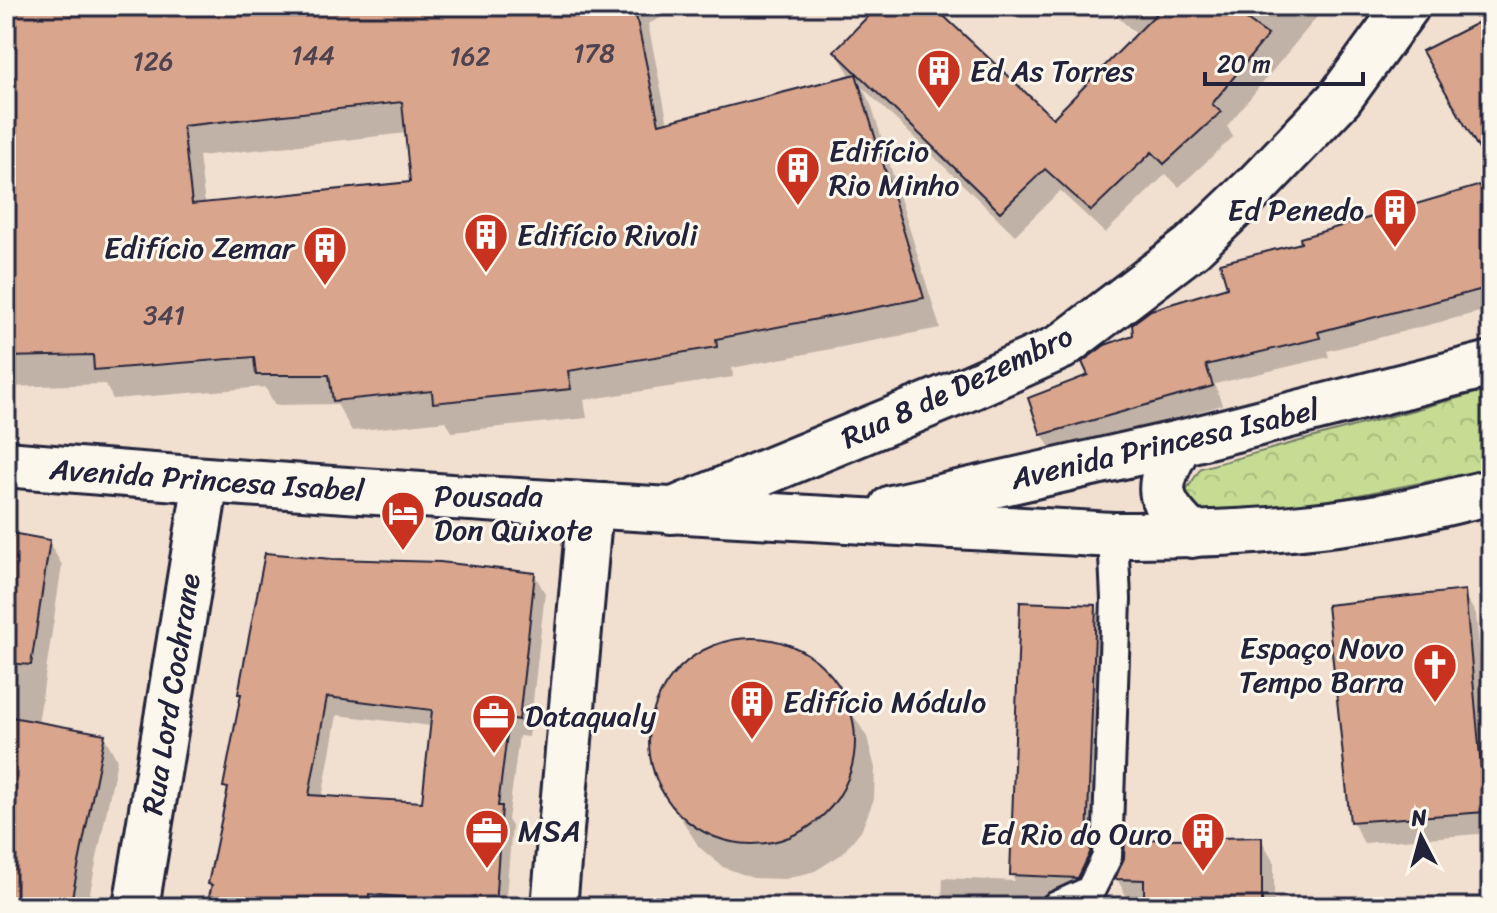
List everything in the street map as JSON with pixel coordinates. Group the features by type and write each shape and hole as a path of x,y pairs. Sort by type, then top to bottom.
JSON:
{"main road":[{"name":"Rua 8 de Dezembro","path":"671,511 1061,347 1192,247 1257,185 1340,98 1407,6"},
{"name":"Avenida Princesa Isabel","path":"838,520 1180,443 1491,364"},
{"path":"1180,443 1163,472 1162,495 1171,515 1192,535"},
{"name":"Avenida Princesa Isabel","path":"6,464 590,507 1113,535 1192,535 1290,527 1401,513 1491,492"},
{"name":"Rua Lord Cochrane","path":"136,907 206,481"},
{"path":"554,907 590,507"}],"lane":[{"path":"1055,907 1090,891 1107,857 1116,599 1113,535"}],"green space":[{"path":"1491,389 1491,468 1287,509 1204,514 1185,492 1201,468"}],"building":[{"path":"6,6 634,6 659,124 856,74 924,298 716,339 717,347 568,371 571,389 433,403 432,391 333,401 329,375 256,375 254,357 94,370 93,355 6,357","holes":["402,102 410,182 192,204 183,126"]},
{"path":"878,6 933,6 1053,118 1164,6 1227,6 1268,35 1212,104 1221,112 1164,164 1152,152 1091,211 1045,169 1000,212 834,51"},
{"path":"1491,16 1491,170 1422,51"},
{"path":"1491,182 1491,287 1318,332 1320,338 1206,365 1213,386 1041,435 1028,398 1088,375 1082,362 1105,345 1133,335 1132,324 1151,310 1227,287 1220,263 1301,243 1300,238"},
{"path":"6,532 50,540 31,665 6,663"},
{"path":"265,553 332,559 440,562 535,573 519,720 509,718 498,806 502,806 495,906 369,894 368,907 206,907 228,788 223,787 241,694 238,694","holes":["327,697 432,710 422,802 309,795"]},
{"path":"1465,590 1485,812 1350,822 1327,605"},
{"path":"1020,602 1096,605 1087,841 1091,841 1090,853 1078,878 1010,875"},
{"name":"Edifício Módulo","path":"752,638 791,646 825,668 847,702 855,741 847,780 825,814 791,836 752,844 713,836 679,814 657,780 649,741 657,702 679,668 713,646"},
{"path":"6,716 105,734 70,907 6,907"},
{"name":"Ed Rio do Ouro","path":"1262,837 1262,907 1144,907 1144,880 1115,879 1124,858 1125,840"}],"place":[{"name":"Ed As Torres","path":"939,110"},
{"name":"Edifício Rio Minho","path":"798,207"},
{"name":"Ed Penedo","path":"1395,249"},
{"name":"Edifício Rivoli","path":"486,274"},
{"name":"Edifício Zemar","path":"325,287"},
{"name":"Pousada Don Quixote","path":"403,552"},
{"name":"Espaço Novo Tempo Barra","path":"1435,704"},
{"name":"Edifício Módulo","path":"752,741"},
{"name":"Dataqualy","path":"494,755"},
{"name":"MSA","path":"487,870"},
{"name":"Ed Rio do Ouro","path":"1203,873"}]}
